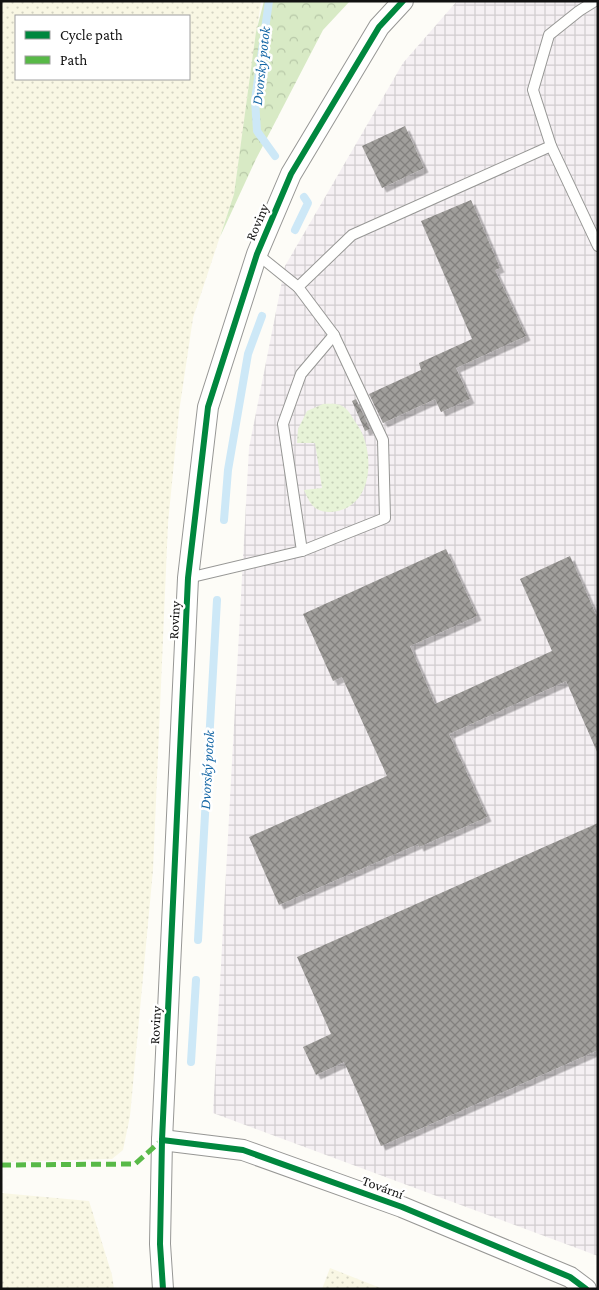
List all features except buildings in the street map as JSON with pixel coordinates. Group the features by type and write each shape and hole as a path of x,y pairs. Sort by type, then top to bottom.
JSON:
{"street":[{"name":"Roviny","path":"163,1289 160,1244 162,1140 188,578 208,407 256,254 291,174 379,27 403,1"},
{"name":"Tovární","path":"162,1140 243,1150 402,1207 570,1277 586,1289"}],"lane":[{"path":"595,1 549,35 533,90 552,146 598,246"},
{"path":"298,287 352,235 552,146"},
{"path":"188,578 302,552 385,518 383,440 334,335 298,287 256,254"},
{"path":"302,552 283,424 301,374 334,335"},
{"path":"570,1277 598,1283"}],"shaded area":[{"path":"1,1 261,1 234,194 193,318 179,412 168,523 153,870 130,1116 123,1150 112,1159 1,1162"},
{"path":"457,1 598,1 598,1256 213,1113 249,448 285,266 403,63"},
{"path":"1,1193 89,1201 112,1275 114,1289 1,1289"},
{"path":"330,1268 383,1289 322,1289"}],"green space":[{"path":"264,1 350,1 323,30 256,159 220,237 234,194 256,32"},
{"path":"323,404 338,404 348,410 362,433 368,458 366,483 361,494 354,503 344,509 331,512 320,511 313,506 304,490 322,488 315,443 297,443 298,429 307,411"}],"waterway":[{"name":"Dvorský potok","path":"269,1 255,100 257,131 275,156"},
{"name":"Dvorský potok","path":"295,230 308,203 304,197"},
{"name":"Dvorský potok","path":"224,520 228,470 248,354 262,316"},
{"name":"Dvorský potok","path":"198,940 217,600"},
{"name":"Dvorský potok","path":"191,1062 196,980"}],"marked path":[{"path":"1,1165 135,1164 162,1140"}],"cycle path":[{"path":"163,1289 160,1244 162,1140 188,578 208,407 257,254 291,174 379,27 403,1"},
{"path":"162,1140 243,1150 402,1207 570,1277 586,1289"}]}
